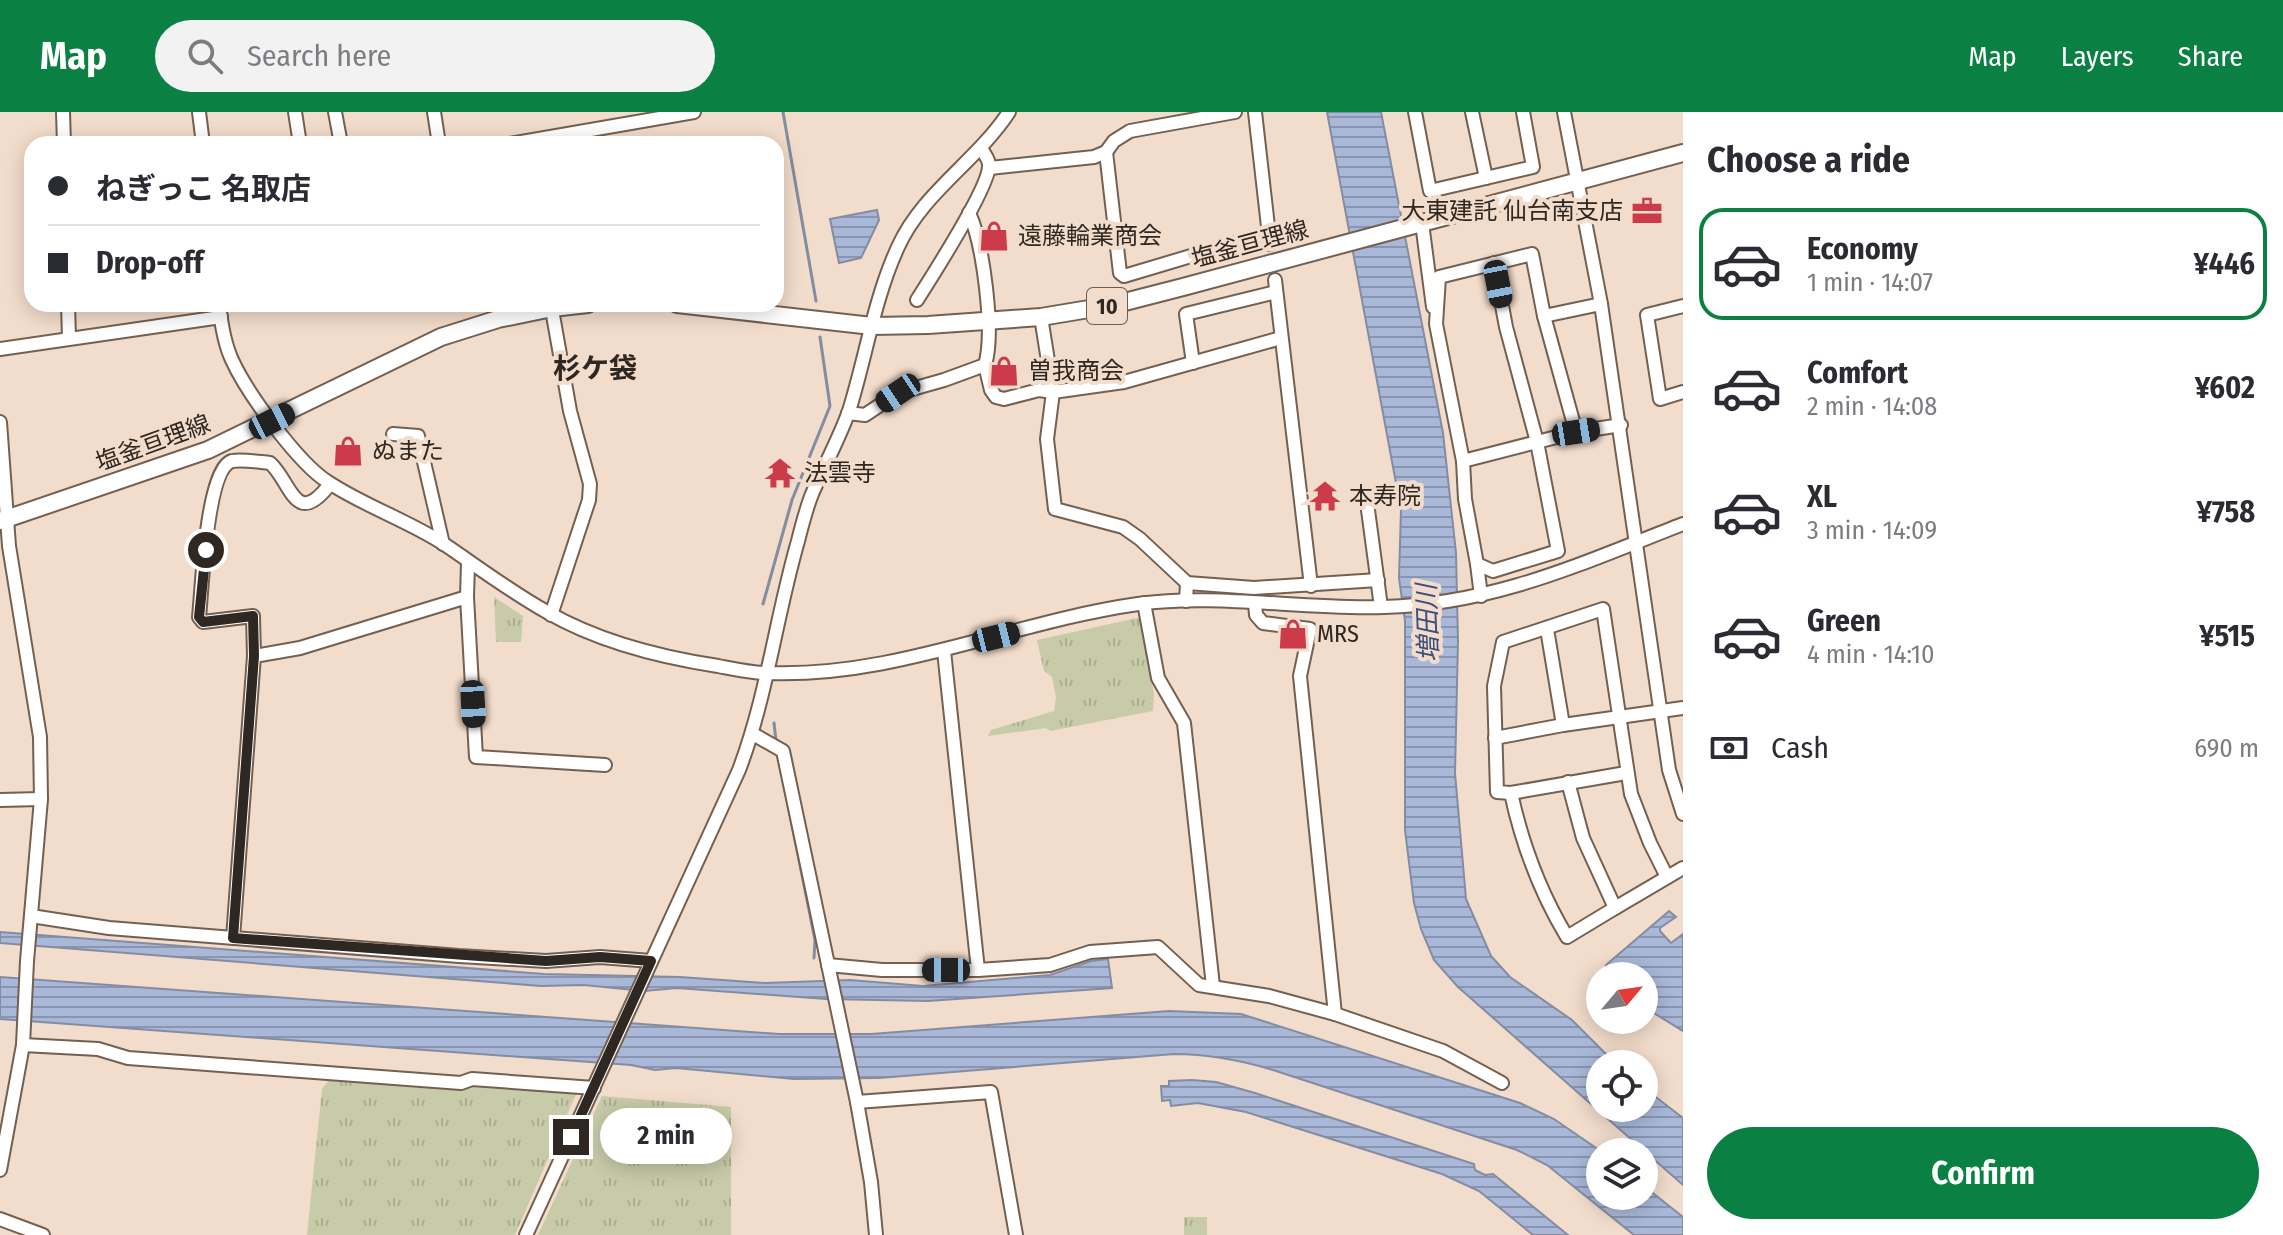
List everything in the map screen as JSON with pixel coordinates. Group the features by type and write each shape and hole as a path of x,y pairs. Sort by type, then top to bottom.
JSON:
{"main road":[{"name":"塩釜亘理線","path":"748,312 872,326 989,323 1113,305 1683,153"},
{"name":"塩釜亘理線","path":"3,520 194,455 272,421 381,364 441,337 527,312"}],"street":[{"path":"63,112 64,136"},
{"path":"199,112 202,136"},
{"path":"295,112 299,136"},
{"path":"335,112 340,136"},
{"path":"434,112 438,136"},
{"path":"557,136 694,112"},
{"path":"526,1235 753,734 765,673 811,497 848,413 898,246 936,193 981,148 1009,112"},
{"path":"990,168 1071,160 1106,152 1114,141 1130,131 1235,112"},
{"path":"1106,152 1120,273 1124,276 1269,238 1255,112"},
{"path":"1415,112 1430,191 1533,167 1523,112"},
{"path":"1472,112 1486,178"},
{"path":"1564,112 1621,425 1669,770 1683,814"},
{"path":"917,300 969,213 990,168 981,148"},
{"path":"969,213 976,228 989,323 985,365 991,390 996,397 1004,399 1039,390 1053,392 1124,382 1281,338"},
{"path":"1420,223 1463,461 1465,499 1477,564 1475,597"},
{"path":"1436,324 1439,277 1532,254 1544,316 1576,432"},
{"path":"1477,564 1493,571 1558,551 1537,442 1506,327 1494,263"},
{"path":"1193,363 1186,314 1276,286 1311,586"},
{"path":"1544,316 1601,304"},
{"path":"1683,306 1647,315 1660,399 1683,392"},
{"path":"68,312 69,338"},
{"path":"0,349 214,312"},
{"path":"220,312 230,356 240,375 289,443 323,480 443,544 551,615 616,643 660,655 765,673 854,669 944,651 1144,603 1186,601 1386,607 1475,597 1551,577 1683,524"},
{"path":"551,615 589,500 590,484 570,411 552,312"},
{"path":"1041,317 1053,392 1047,439 1055,509 1123,527 1187,583 1254,588 1378,580"},
{"path":"848,413 865,415 898,393 985,365"},
{"path":"0,422 6,486 3,520 40,737 41,799 27,957 23,1045 0,1170"},
{"path":"1463,461 1576,432 1621,425"},
{"path":"393,434 418,436 443,544"},
{"path":"233,938 254,656 253,616 210,623 203,622 199,617 213,490 224,467 232,461 270,463 282,475 288,491 301,502 320,498 330,484"},
{"path":"1368,510 1378,580 1386,607"},
{"path":"468,563 467,597 476,757 605,765"},
{"path":"1186,601 1187,583"},
{"path":"254,656 300,648 467,597"},
{"path":"1144,603 1158,678 1184,723 1213,986"},
{"path":"1255,603 1256,615 1263,623 1310,629 1300,676 1335,1014"},
{"path":"1626,773 1511,793 1497,792 1494,686 1503,642 1603,609 1626,773 1640,821 1667,877"},
{"path":"1547,629 1563,725"},
{"path":"944,651 978,970"},
{"path":"1495,738 1683,708"},
{"path":"753,734 783,751 857,1102 871,1182 876,1235"},
{"path":"1568,782 1583,838 1615,908"},
{"path":"1511,793 1529,861 1547,903 1567,937 1683,868"},
{"path":"0,800 41,799"},
{"path":"30,918 233,938 546,961 600,957 649,964"},
{"path":"828,967 978,970 1050,965 1090,952 1158,947 1199,985 1269,996 1335,1014 1443,1051 1502,1083"},
{"path":"23,1045 98,1049 128,1058 248,1065 338,1075 461,1083 472,1079 594,1088"},
{"path":"857,1102 991,1092 1016,1235"},
{"path":"0,1219 43,1235"}],"green space":[{"path":"494,597 523,616 521,642 496,642"},
{"path":"1137,618 1141,621 1154,695 1153,711 1050,731 1046,728 988,736 991,730 1054,711 1056,697 1052,677 1044,671 1037,640"},
{"path":"329,1080 459,1089 467,1085 572,1091 576,1094 515,1235 307,1235 322,1089"},
{"path":"602,1096 731,1107 731,1235 538,1235"},
{"path":"1184,1217 1207,1217 1207,1235 1184,1235"}],"water":[{"name":"増田川","path":"1327,112 1381,112 1443,433 1456,553 1455,773 1466,899 1491,956 1510,977 1572,1020 1602,1050 1586,1050 1586,1100 1458,987 1434,960 1421,929 1414,903 1405,830 1405,621 1399,578 1401,510"},
{"path":"877,210 879,220 861,258 839,263 830,219"},
{"path":"1669,911 1676,917 1660,931 1671,943 1683,934 1683,1031 1658,1016 1658,962 1610,962"},
{"path":"0,932 544,974 680,977 765,983 850,980 923,986 1050,975 1091,961 1108,959 1112,988 928,1001 826,999 677,988 644,991 584,985 541,986 0,943"},
{"path":"0,977 779,1034 871,1034 1169,1011 1241,1014 1520,1103 1554,1119 1586,1141 1586,1196 1547,1165 1517,1150 1273,1070 1200,1055 1174,1054 879,1078 794,1079 0,1019"},
{"path":"1169,1081 1216,1082 1255,1093 1474,1164 1475,1170 1485,1175 1493,1174 1568,1235 1533,1235 1479,1191 1442,1174 1246,1112 1198,1103 1171,1106 1170,1100 1162,1101 1161,1086 1169,1086"},
{"path":"1658,1099 1683,1118 1683,1185 1658,1163 1658,1138 1630,1138 1611,1122 1658,1122"},
{"path":"1658,1197 1683,1217 1683,1235 1634,1235 1603,1210 1658,1210"}],"waterway":[{"path":"783,112 816,301"},
{"path":"763,604 792,500 830,406 820,337"},
{"path":"774,723 776,741"},
{"path":"781,770 815,940 814,958"}],"place":[{"name":"大東建託 仙台南支店","path":"1647,211"},
{"name":"遠藤輪業商会","path":"994,236"},
{"name":"曽我商会","path":"1004,371"},
{"name":"ぬまた","path":"348,451"},
{"name":"法雲寺","path":"780,473"},
{"name":"本寿院","path":"1325,496"},
{"name":"MRS","path":"1293,634"}],"district":[{"name":"杉ケ袋","path":"595,368"}],"route":[{"path":"206,550 199,617 203,622 210,623 253,616 254,656 233,938 546,961 600,957 651,961 571,1137"}]}
